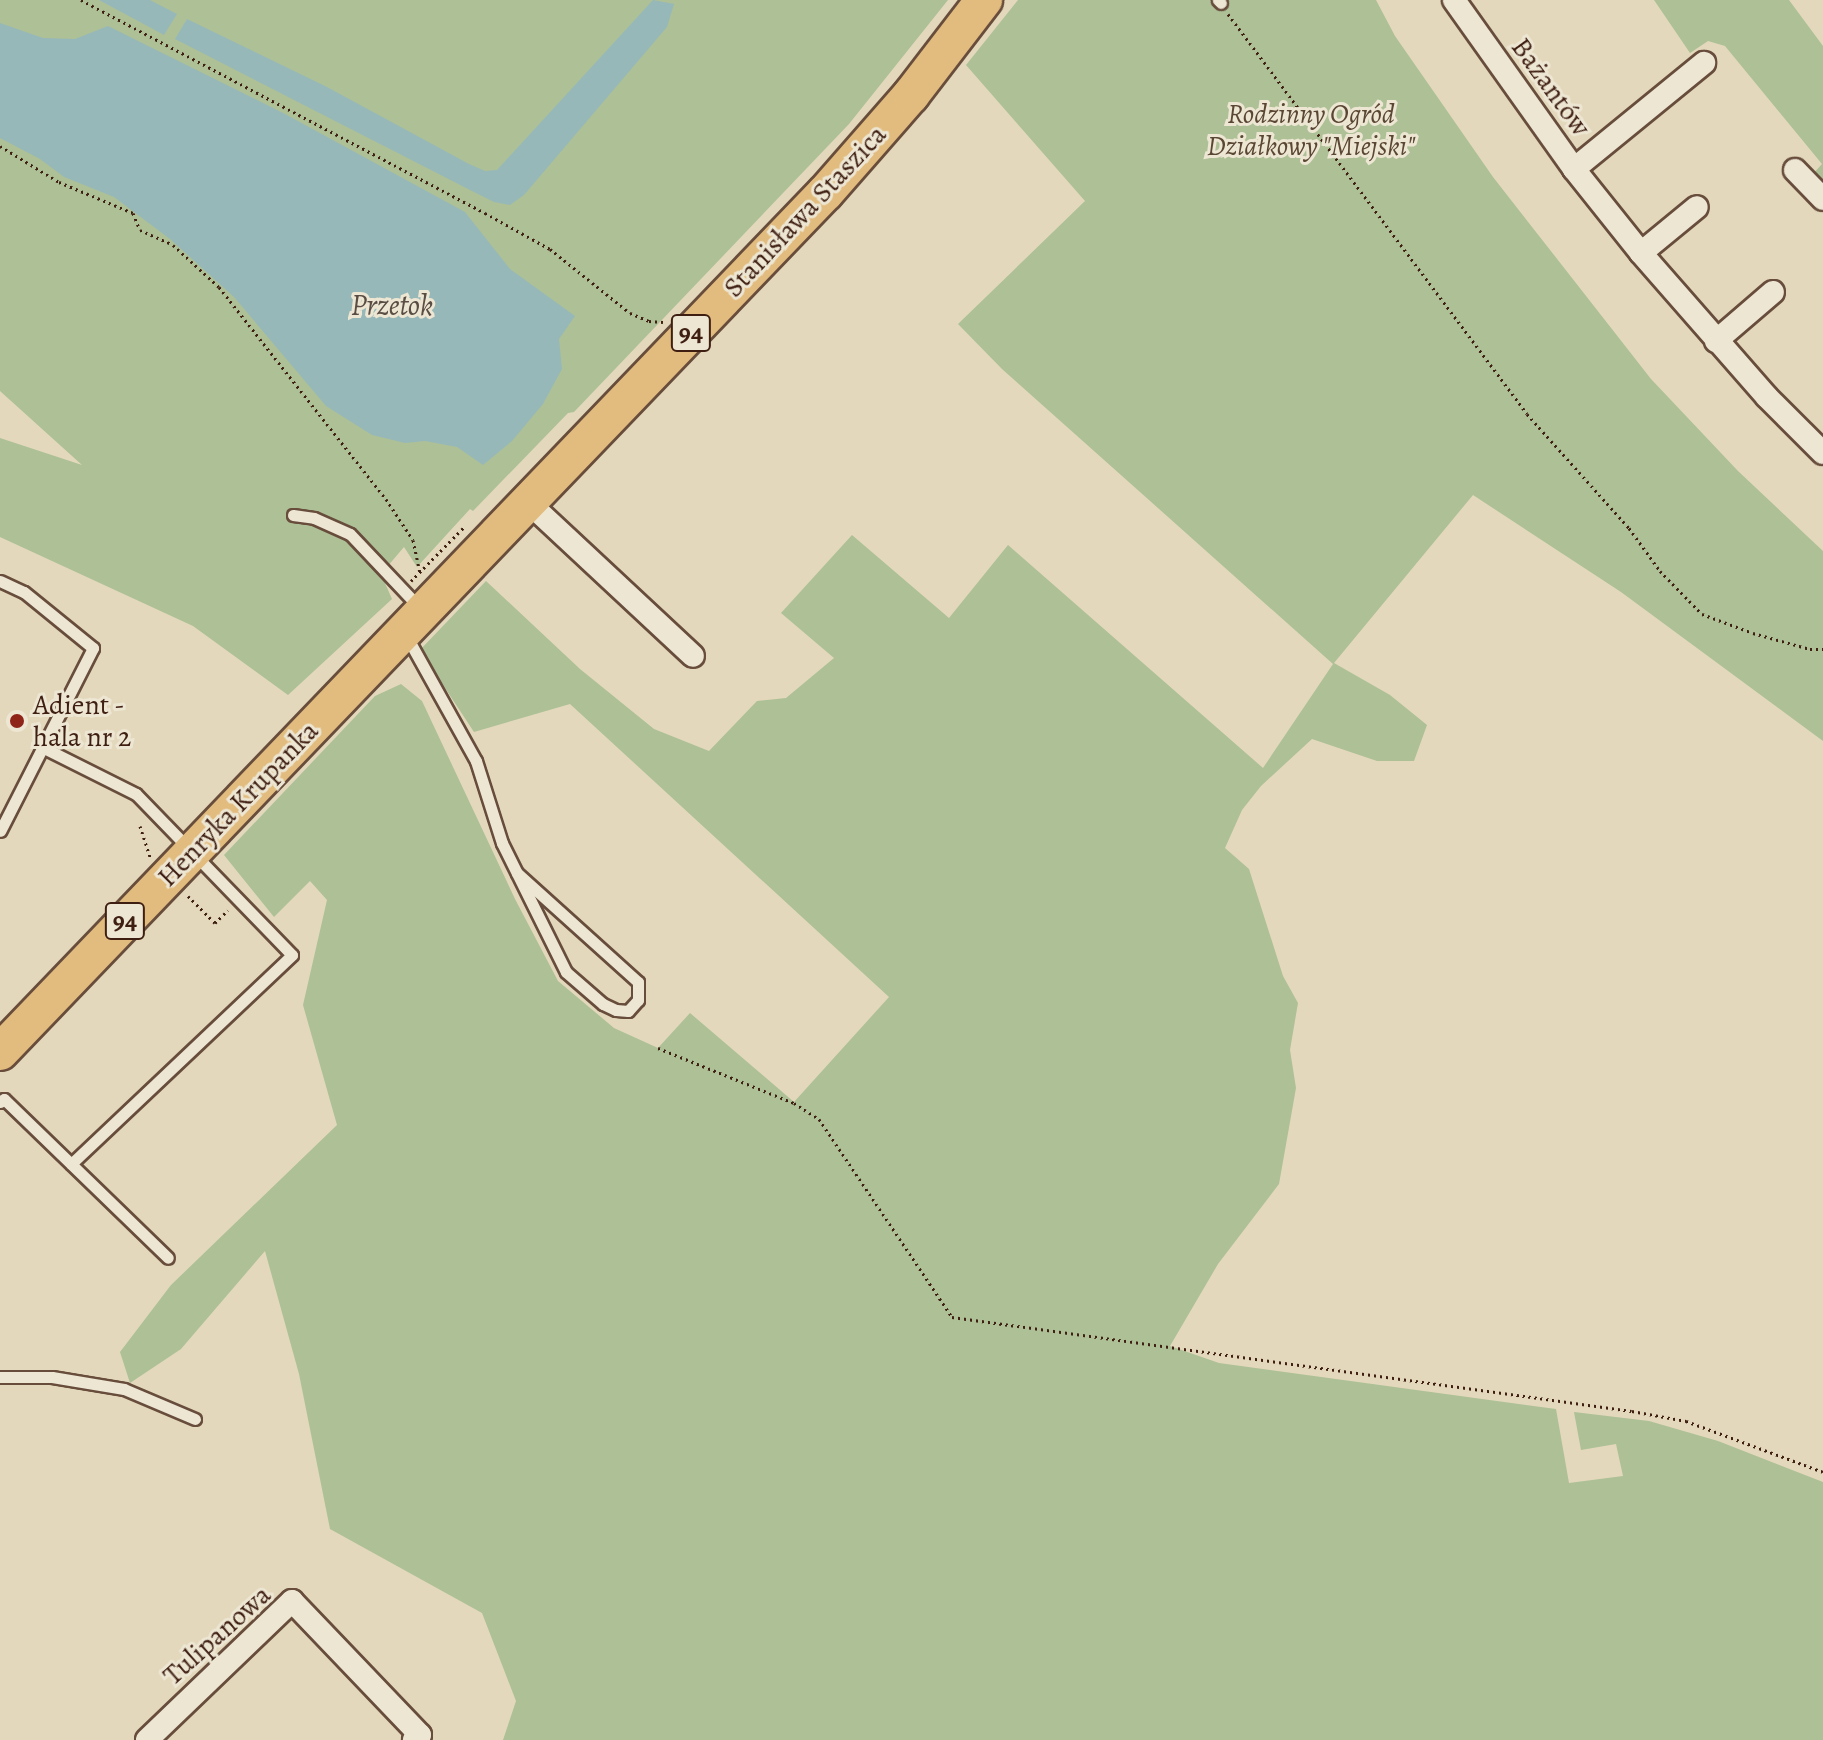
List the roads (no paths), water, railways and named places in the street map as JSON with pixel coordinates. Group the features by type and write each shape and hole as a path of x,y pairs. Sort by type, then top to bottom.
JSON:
{"main road":[{"name":"Stanisława Staszica","path":"403,633 869,146 984,0"},
{"name":"Henryka Krupanka","path":"0,1052 403,633"},
{"name":"Henryka Krupanka","path":"0,1036 58,989"}],"street":[{"name":"Bażantów","path":"1454,0 1574,169 1641,253 1716,341 1823,453"},
{"name":"Bażantów","path":"1574,169 1704,63"},
{"path":"1795,170 1823,199"},
{"path":"1641,253 1697,207"},
{"path":"1716,341 1773,292"},
{"path":"529,503 693,656"},
{"name":"Tulipanowa","path":"147,1740 292,1601 420,1735 414,1740"}],"lane":[{"path":"293,515 314,518 350,534 476,761 502,843 566,972 603,1004 628,1011 638,1000 638,982 517,873"},
{"path":"0,581 24,592 93,648 0,831"},
{"path":"42,747 136,794 292,955 71,1164"},
{"path":"0,1102 4,1099 168,1258"},
{"path":"0,1377 52,1377 124,1389 195,1419"}],"water":[{"path":"99,0 150,0 177,14 164,35"},
{"path":"653,0 674,4 667,27 524,195 510,205 494,202 175,39 187,19 327,87 485,171 497,170"},
{"name":"Przetok","path":"0,23 43,38 75,39 108,26 285,114 465,212 510,269 575,316 559,339 562,369 543,404 512,441 483,465 457,447 425,441 405,443 372,435 326,406 234,297 170,239 114,197 64,177 40,159 0,138"}],"place":[{"name":"Adient - hala nr 2","path":"17,721"}],"park label":[{"name":"Rodzinny Ogród Działkowy \"Miejski\"","path":"1311,130"}]}
